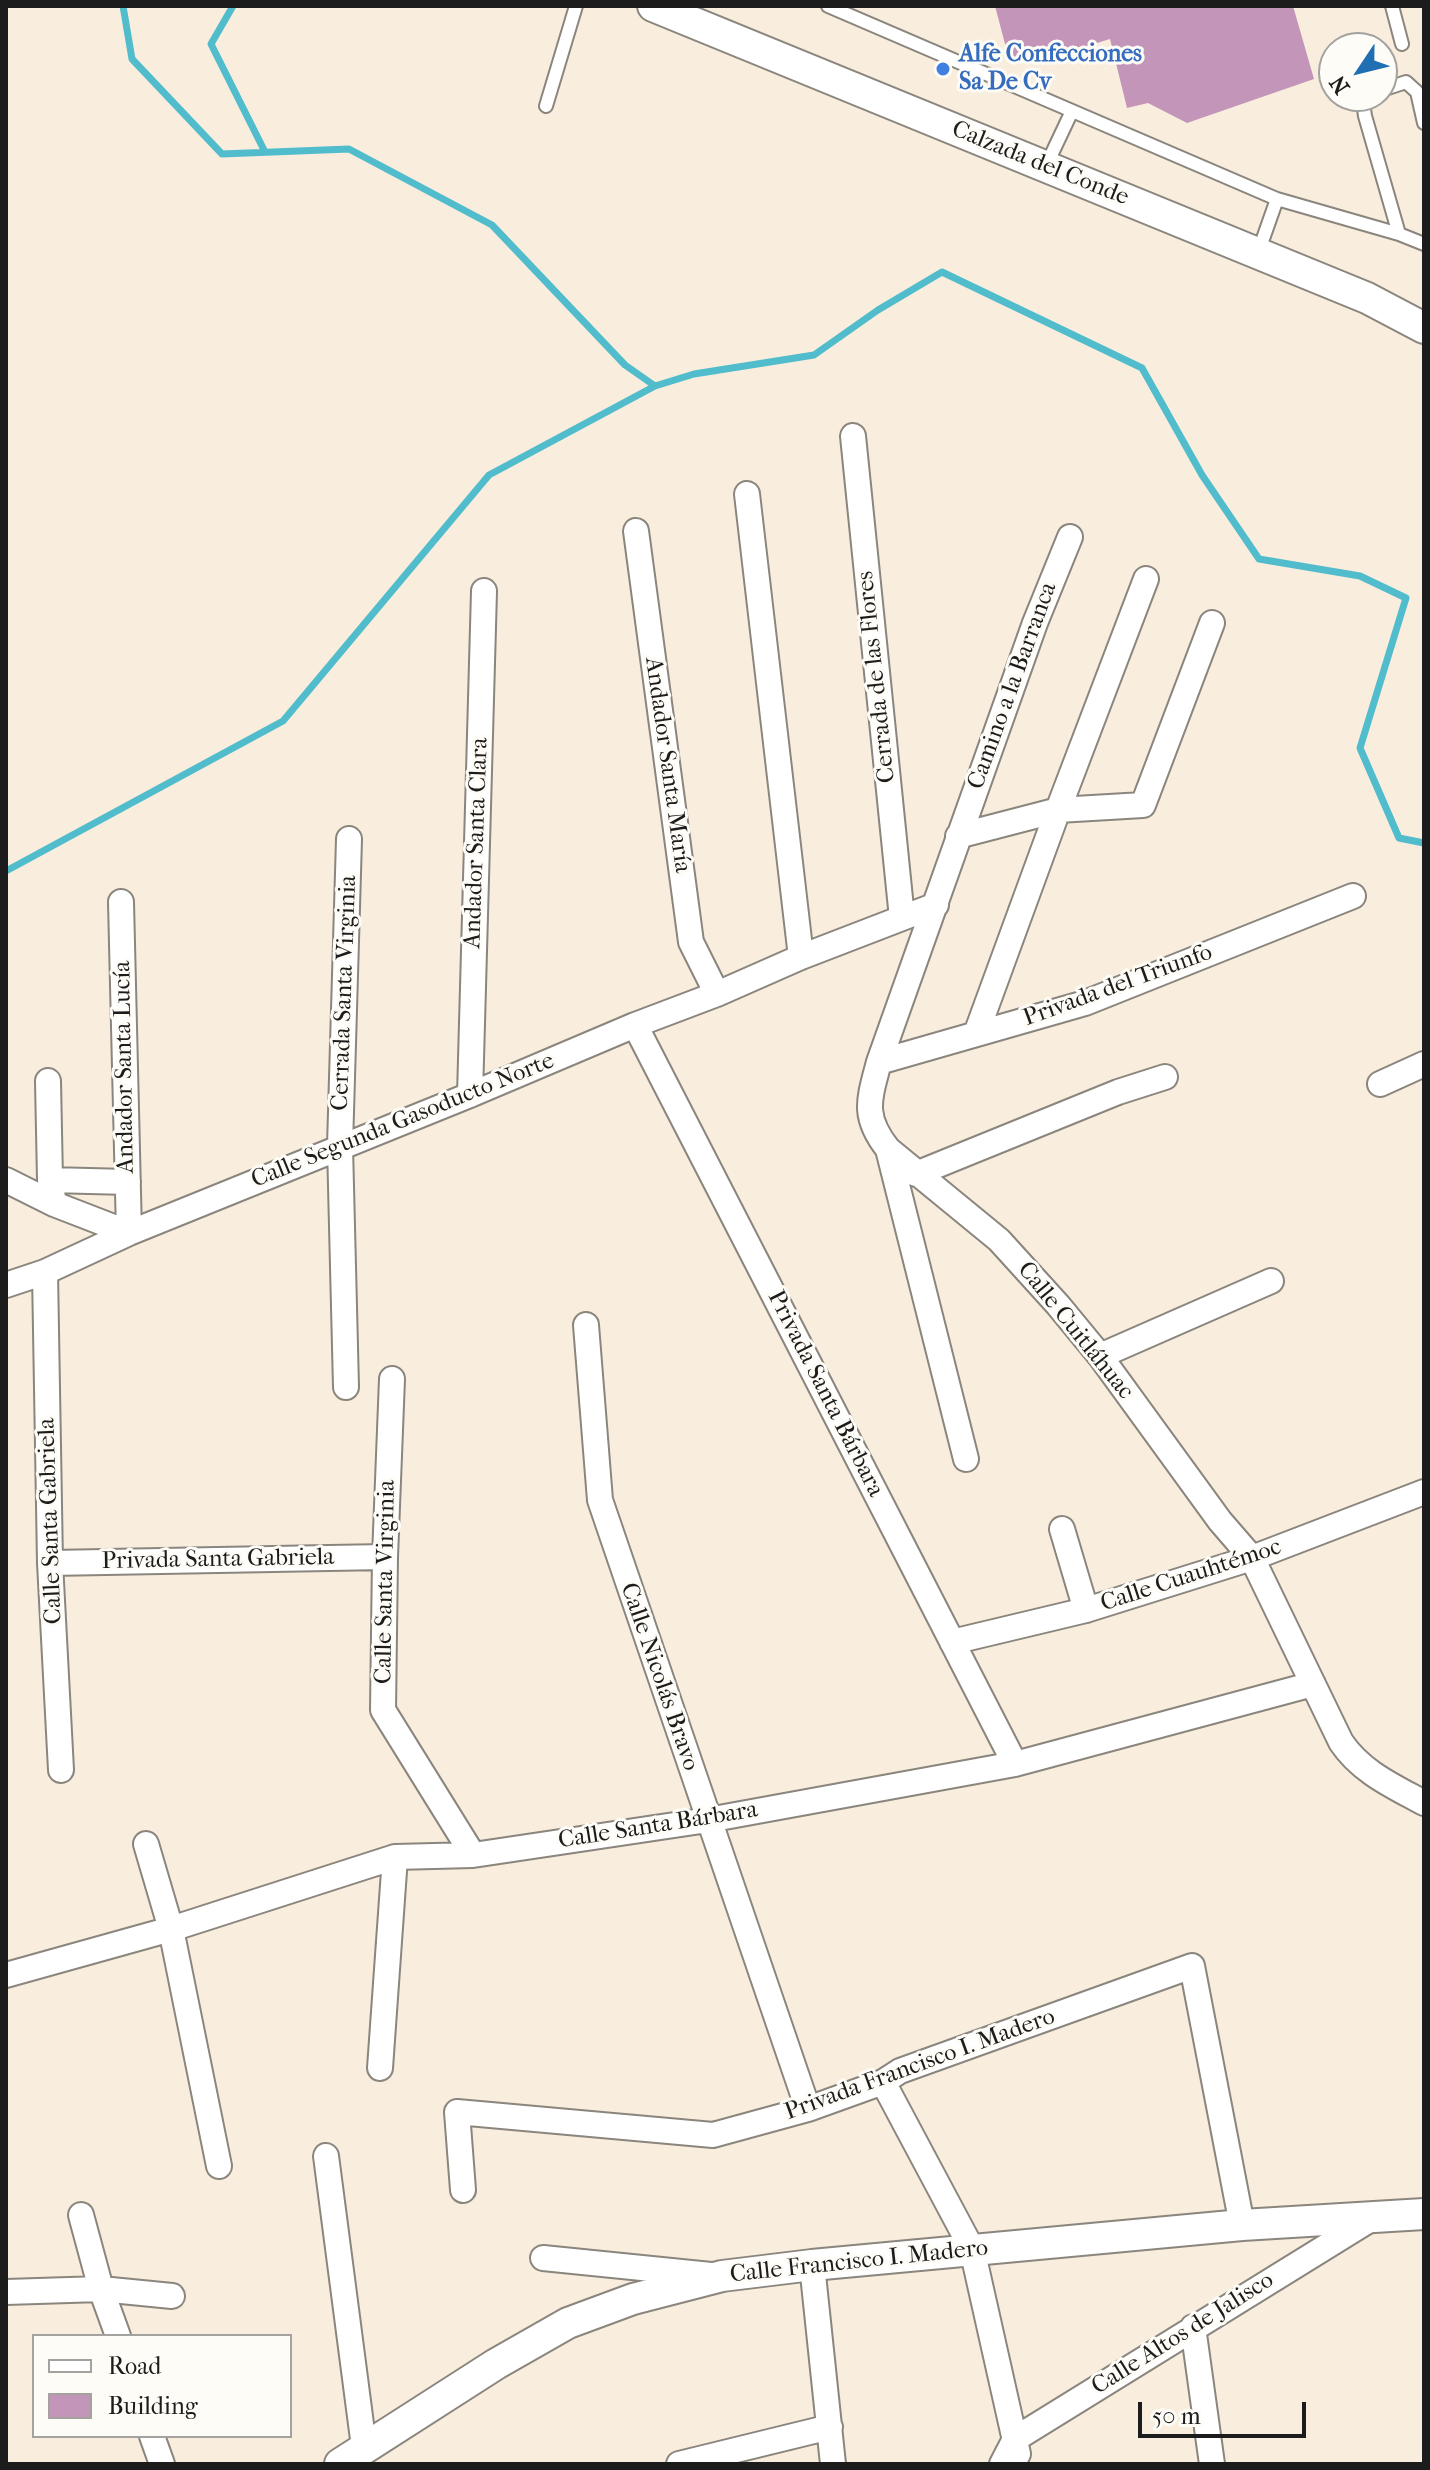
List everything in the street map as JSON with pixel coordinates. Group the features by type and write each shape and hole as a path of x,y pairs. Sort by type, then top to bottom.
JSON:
{"street":[{"name":"Calzada del Conde","path":"653,6 1367,298 1424,328"},
{"name":"Cerrada de las Flores","path":"853,436 902,918"},
{"path":"747,494 801,957"},
{"name":"Andador Santa María","path":"636,531 691,942 717,994"},
{"name":"Camino a la Barranca","path":"958,836 1035,623 1070,537"},
{"path":"976,1034 1146,579"},
{"name":"Andador Santa Clara","path":"470,1095 484,591"},
{"path":"958,836 1058,810 1143,805 1212,623"},
{"name":"Calle Cuitláhuac","path":"958,836 879,1062 869,1099 870,1119 877,1134 888,1149 916,1174 999,1240 1100,1356 1220,1521 1252,1558 1351,1757 1372,1774 1424,1803"},
{"name":"Cerrada Santa Virginia","path":"340,1146 349,839"},
{"name":"Privada del Triunfo","path":"879,1062 1085,1003 1353,896"},
{"name":"Andador Santa Lucía","path":"121,902 129,1233"},
{"name":"Calle Segunda Gasoducto Norte","path":"6,1285 45,1272 129,1233 801,957 936,905"},
{"name":"Privada Santa Bárbara","path":"635,1025 1015,1764"},
{"path":"1380,1084 1424,1064"},
{"path":"916,1174 1118,1092 1165,1077"},
{"path":"48,1081 52,1192"},
{"path":"340,1146 346,1387"},
{"path":"888,1149 966,1459"},
{"path":"6,1180 52,1192 129,1233"},
{"path":"52,1192 128,1182"},
{"name":"Calle Santa Gabriela","path":"45,1272 50,1563 61,1770"},
{"path":"1100,1356 1271,1281"},
{"name":"Calle Nicolás Bravo","path":"586,1325 600,1500 808,2109"},
{"name":"Calle Santa Virginia","path":"392,1379 383,1710 473,1855"},
{"name":"Calle Cuauhtémoc","path":"952,1642 1086,1610 1252,1558 1424,1492"},
{"path":"1062,1529 1086,1610"},
{"name":"Privada Santa Gabriela","path":"50,1563 385,1557"},
{"name":"Calle Santa Bárbara","path":"6,1975 171,1929 395,1857 473,1855 708,1820 1015,1764 1313,1684"},
{"path":"146,1844 171,1929 219,2166"},
{"path":"380,2068 395,1857"},
{"name":"Privada Francisco I. Madero","path":"463,2190 457,2112 713,2135 808,2109 883,2082 900,2071 1192,1966 1242,2225"},
{"path":"883,2082 972,2249 1021,2464"},
{"path":"326,2156 364,2447"},
{"name":"Calle Francisco I. Madero","path":"340,2464 496,2364 568,2323 633,2299 722,2276 972,2249 1242,2225 1424,2214"},
{"path":"81,2215 101,2289 117,2334"},
{"name":"Calle Altos de Jalisco","path":"1015,2439 1375,2216"},
{"path":"543,2258 722,2276"},
{"path":"812,2265 833,2464"},
{"path":"6,2292 101,2289 172,2296"},
{"path":"1193,2327 1212,2464"},
{"path":"679,2464 830,2427"},
{"path":"153,2438 162,2464"},
{"path":"1002,2464 1015,2439"}],"lane":[{"path":"546,106 576,6"},
{"path":"828,6 1277,199 1424,244"},
{"path":"1392,6 1402,44"},
{"path":"1398,85 1406,82 1417,92 1424,123"},
{"path":"1046,167 1072,111"},
{"path":"1364,112 1399,234"},
{"path":"1258,254 1277,199"}],"building":[{"path":"995,6 1293,6 1314,79 1187,123 1148,103 1127,108 1110,39 1041,60 1027,53 1009,59"}],"waterway":[{"path":"123,6 132,59 222,154 349,149 492,225 625,365 655,386"},
{"path":"233,6 211,44 265,152"},
{"path":"6,871 283,721 489,475 655,386 694,374 814,355 878,310 942,272 1142,368 1202,475 1259,559 1360,576 1406,598 1360,748 1399,838 1424,843"}],"place":[{"name":"Alfe Confecciones Sa De Cv","path":"943,69"}]}
